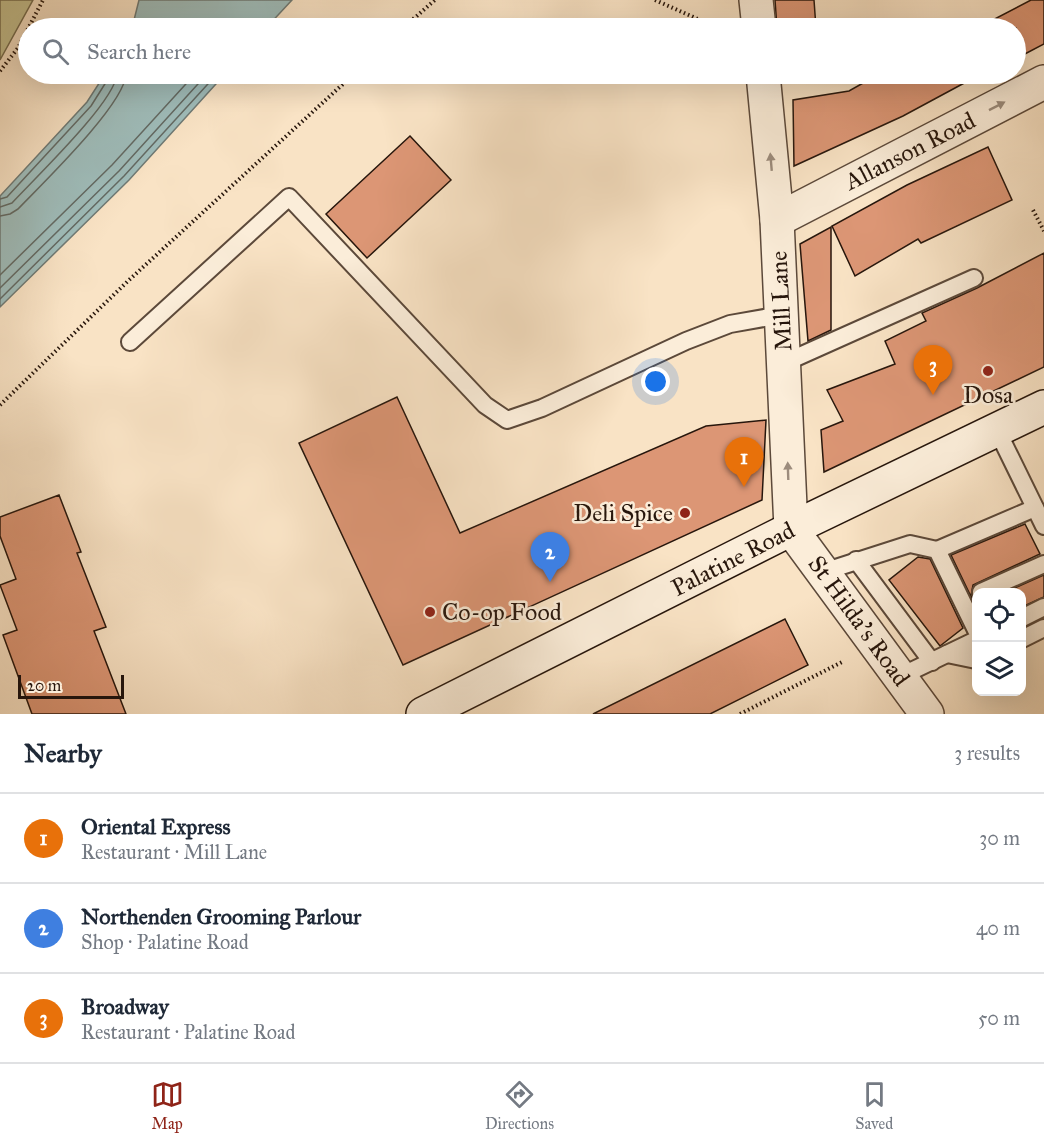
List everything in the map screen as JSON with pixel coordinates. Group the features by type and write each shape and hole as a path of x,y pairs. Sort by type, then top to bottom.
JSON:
{"street":[{"path":"756,0 758,18"},
{"name":"Allanson Road","path":"777,220 1044,82"},
{"name":"Mill Lane","path":"764,84 777,220 791,529"},
{"name":"Palatine Road","path":"423,714 791,529 1044,407"},
{"name":"St Hilda's Road","path":"791,529 927,714"}],"lane":[{"path":"130,342 289,197 485,405 507,420 542,408 686,341 730,324 782,315"},
{"path":"783,363 974,278"},
{"path":"997,430 1044,526"},
{"path":"823,572 910,544 937,550 1035,508"},
{"path":"937,550 972,595"},
{"path":"856,560 939,658 972,660"},
{"path":"991,588 1044,564"},
{"path":"1026,616 1044,607"},
{"path":"1026,637 1044,628"},
{"path":"901,676 972,642"}],"path":[{"path":"34,18 43,0"},
{"path":"414,18 435,0"},
{"path":"655,0 695,18"},
{"path":"0,71 18,48"},
{"path":"0,405 129,280 343,84"},
{"path":"1034,210 1044,231"},
{"path":"740,714 877,644"}],"shaded area":[{"path":"0,0 33,0 23,18 18,18 18,27 0,60"}],"water":[{"path":"139,0 292,0 275,18 134,18"},
{"path":"99,84 216,84 129,180 0,307 0,196 87,102"}],"building":[{"path":"775,0 814,0 815,18 776,18"},
{"path":"1031,0 1044,0 1044,44 1026,53 1026,18 997,18"},
{"path":"861,84 962,84 903,116 794,166 793,100 849,91"},
{"path":"410,136 451,180 367,258 326,214"},
{"path":"988,147 1012,200 921,243 918,239 855,276 832,226 907,185"},
{"path":"831,227 831,330 808,341 800,244"},
{"path":"1044,253 1044,367 824,472 821,430 843,421 827,390 895,364 885,341 926,321 922,313 977,288"},
{"path":"397,397 460,533 706,426 766,420 762,500 403,665 299,443"},
{"path":"59,495 81,552 77,553 106,627 94,631 126,714 32,714 3,635 17,630 0,585 16,579 0,536 0,517"},
{"path":"1025,524 1040,554 973,585 972,599 951,555"},
{"path":"918,557 930,559 963,628 940,646 889,580"},
{"path":"1044,575 1044,597 1026,605 1026,588 1015,588"},
{"path":"785,619 808,665 710,714 593,714"}],"place":[{"name":"Dosa","path":"988,371"},
{"name":"Broadway","path":"933,395"},
{"name":"Oriental Express","path":"744,487"},
{"name":"Deli Spice","path":"685,513"},
{"name":"Northenden Grooming Parlour","path":"550,582"},
{"name":"Co-op Food","path":"430,612"}]}
